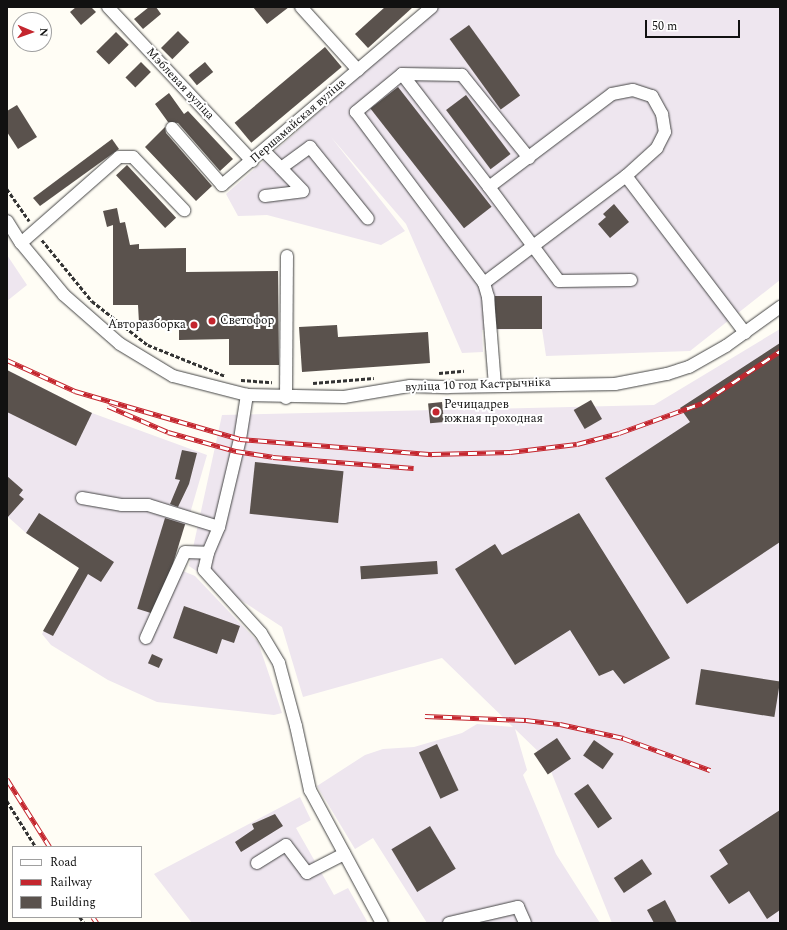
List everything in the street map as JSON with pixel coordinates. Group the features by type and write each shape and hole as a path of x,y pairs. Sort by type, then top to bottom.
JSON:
{"street":[{"name":"Мэблевая вуліца","path":"108,7 252,161"},
{"path":"301,7 358,70"},
{"name":"Першамайская вуліца","path":"172,128 222,185 264,151 432,7"},
{"path":"402,74 534,246 559,281 631,280"},
{"path":"495,385 488,296 484,283 356,112 402,74 462,75 529,158"},
{"path":"484,283 626,176 657,148 665,132 662,114 652,96 633,90 612,94 489,187"},
{"path":"281,168 310,147 368,219"},
{"path":"264,151 303,191 265,196"},
{"path":"21,243 36,232 119,157 133,157 184,210"},
{"path":"626,176 745,333"},
{"name":"вуліца 10 год Кастрычніка","path":"7,221 21,243 64,294 120,344 172,376 247,396 286,398 344,396 410,386 615,384 667,374 707,358 745,333 780,307"},
{"path":"286,398 287,256"},
{"path":"247,396 240,439 219,527 208,553 204,570 261,633 279,663 296,726 310,790 382,923"},
{"path":"82,498 122,505 148,505 219,527"},
{"path":"146,638 185,552 208,553"},
{"path":"257,863 286,845 307,873 344,854"},
{"path":"449,923 518,907 525,923"}],"path":[{"path":"7,189 36,232 92,301 148,345 228,377"},
{"path":"435,374 464,372"},
{"path":"309,383 380,378"},
{"path":"235,380 287,383"},
{"path":"7,801 35,846"}],"shaded area":[{"path":"438,7 780,7 780,280 690,351 546,356 542,329 482,330 483,352 462,353 406,224 331,137 405,231 381,245 267,215 238,216 226,194"},
{"path":"7,255 27,285 7,301"},
{"path":"780,329 780,923 612,923 546,759 515,729 527,770 523,775 556,854 600,923 427,923 373,838 355,849 317,786 365,755 383,749 414,747 462,733 477,724 513,727 442,658 303,697 282,627 189,566 222,415 654,405"},
{"path":"7,370 92,413 207,455 189,517 166,564 195,576 258,642 282,713 274,715 157,702 108,680 51,645 42,634 79,568 26,533 7,516"},
{"path":"300,797 311,820 296,828 334,895 348,888 368,923 192,923 154,874"}],"building":[{"path":"76,7 91,7 96,12 81,25 70,12"},
{"path":"149,7 156,7 161,14 143,29 134,19"},
{"path":"253,7 289,7 267,24"},
{"path":"385,7 413,7 368,48 355,34"},
{"path":"469,25 520,95 501,109 450,39"},
{"path":"178,31 189,42 172,59 161,48"},
{"path":"116,32 129,45 109,65 96,52"},
{"path":"325,47 342,67 251,143 235,123"},
{"path":"141,62 151,72 135,87 125,78"},
{"path":"205,62 213,72 197,85 189,75"},
{"path":"398,87 492,207 464,228 370,109"},
{"path":"169,93 184,114 188,111 233,159 220,171 178,123 168,122 155,104"},
{"path":"466,95 511,154 491,169 446,110"},
{"path":"17,105 37,137 18,149 7,132 7,111"},
{"path":"165,127 166,133 212,186 196,201 145,147"},
{"path":"112,139 119,149 40,206 33,198"},
{"path":"127,165 176,218 165,228 116,175"},
{"path":"614,204 629,222 610,238 598,224 606,217 603,214"},
{"path":"117,208 120,223 125,222 130,245 139,244 139,249 186,248 186,272 278,271 279,365 229,365 229,339 179,340 179,323 139,323 138,305 113,305 113,225 107,227 103,211"},
{"path":"495,296 542,296 542,329 495,329"},
{"path":"337,325 338,337 428,332 430,363 302,372 299,327"},
{"path":"780,343 780,542 687,604 605,478 690,422 680,408"},
{"path":"7,370 92,413 76,446 7,412"},
{"path":"591,400 602,419 585,429 574,410"},
{"name":"Речицадрев южная проходная","path":"442,402 444,422 430,423 428,403"},
{"path":"182,450 197,453 189,484 178,507 170,504 180,480 175,479"},
{"path":"255,462 344,471 338,523 250,514"},
{"path":"7,476 23,490 19,495 24,499 7,518"},
{"path":"39,513 114,562 101,582 88,574 53,636 43,631 79,568 26,533"},
{"path":"579,513 670,658 624,684 613,670 599,676 570,630 515,665 455,569 495,544 502,555"},
{"path":"165,518 185,524 157,615 137,609"},
{"path":"437,561 438,574 361,579 360,566"},
{"path":"184,606 240,626 234,643 222,639 217,654 173,638"},
{"path":"152,654 163,659 159,668 148,663"},
{"path":"701,669 780,682 774,717 695,705"},
{"path":"557,738 571,759 548,774 534,754"},
{"path":"594,740 614,754 603,769 583,756"},
{"path":"437,744 459,790 440,799 419,752"},
{"path":"588,784 612,818 598,828 574,794"},
{"path":"780,810 780,910 767,919 749,891 729,904 710,876 728,864 719,850"},
{"path":"275,814 283,826 241,852 235,842 254,829 252,824"},
{"path":"430,826 456,869 417,892 391,849"},
{"path":"642,859 652,874 624,893 614,878"},
{"path":"665,900 677,923 654,923 647,910"}],"railway":[{"path":"7,360 75,391 240,439 432,454 510,452 577,444 619,433 702,403 780,351"},
{"path":"108,406 168,432 236,451 273,457 414,468"},
{"path":"425,716 526,720 560,724 623,738 710,770"},
{"path":"7,779 49,846"},
{"path":"94,918 97,923"}],"place":[{"name":"Светофор","path":"212,321"},
{"name":"Авторазборка","path":"194,325"},
{"name":"Речицадрев южная проходная","path":"436,412"}]}
